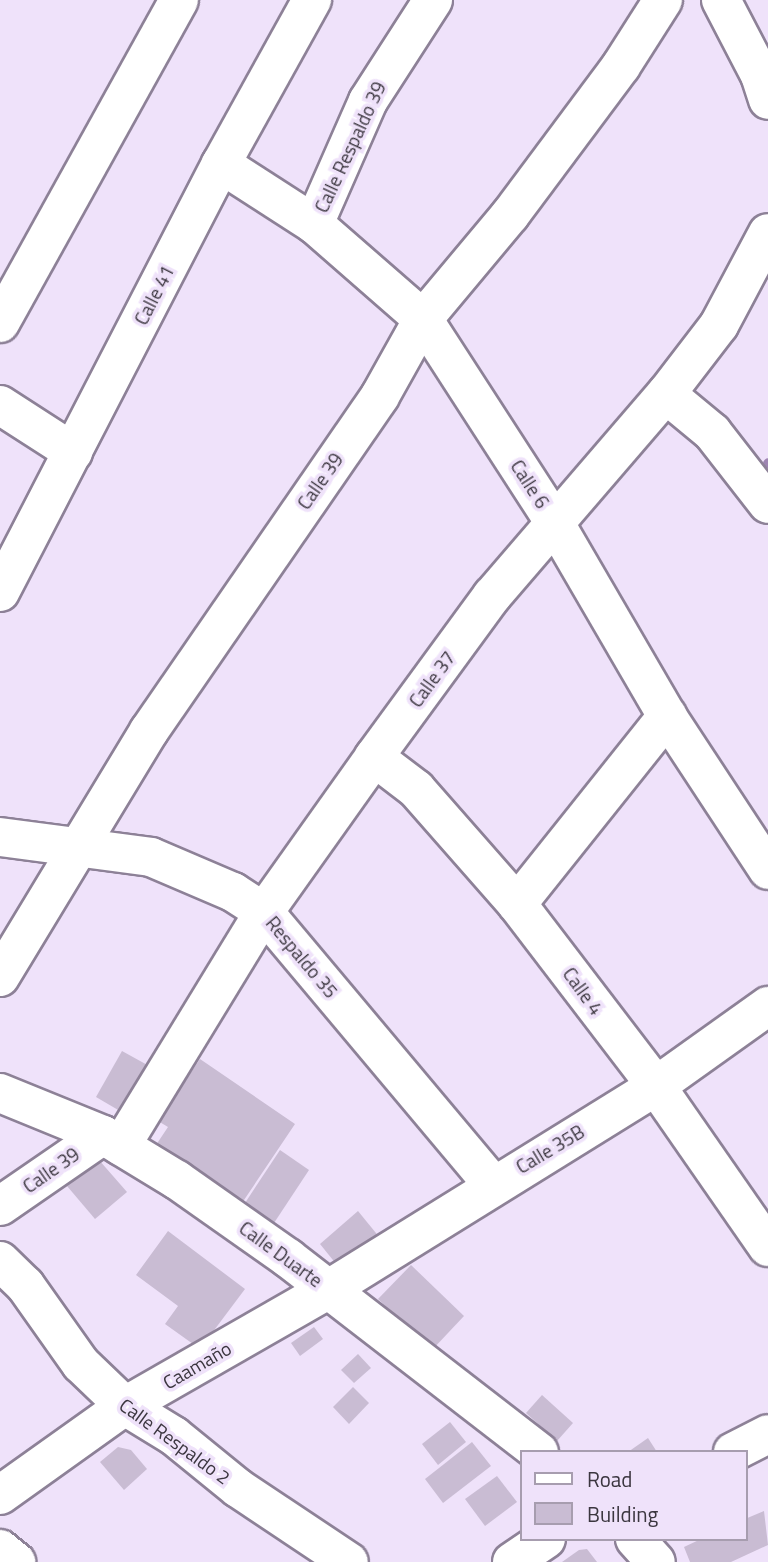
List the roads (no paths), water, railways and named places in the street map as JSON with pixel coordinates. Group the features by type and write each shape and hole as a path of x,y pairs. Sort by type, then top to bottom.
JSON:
{"street":[{"path":"0,323 179,0"},
{"name":"Calle 41","path":"0,592 221,164 312,0"},
{"name":"Calle Respaldo 39","path":"314,224 368,101 433,0"},
{"name":"Calle 39","path":"0,978 81,848 149,731 380,396 423,319 510,215 621,66 663,0"},
{"path":"721,0 764,88"},
{"name":"Calle 6","path":"221,164 314,224 423,319 554,520 667,716 768,870"},
{"name":"Calle 37","path":"112,1140 264,912 374,757 554,520 666,394 719,325 768,233"},
{"path":"666,394 712,432 768,504"},
{"path":"0,405 74,452"},
{"path":"517,904 667,716"},
{"name":"Calle 4","path":"374,757 416,789 517,904 656,1086 768,1247"},
{"name":"Respaldo 35","path":"0,836 151,857 233,892 264,912 492,1184"},
{"name":"Calle 35B","path":"329,1289 492,1184 656,1086 768,1006"},
{"name":"Calle Duarte","path":"0,1093 112,1140 177,1180 329,1289 536,1450"},
{"name":"Calle 39","path":"0,1206 112,1140"},
{"name":"Calle Respaldo 2","path":"0,1261 25,1285 81,1364 125,1406 174,1436 238,1488 349,1562"},
{"name":"Caamaño","path":"0,1495 125,1406 329,1289"},
{"path":"737,1450 768,1434"},
{"path":"512,1562 543,1541"},
{"path":"637,1541 656,1562"},
{"path":"0,1549 16,1562"}]}
